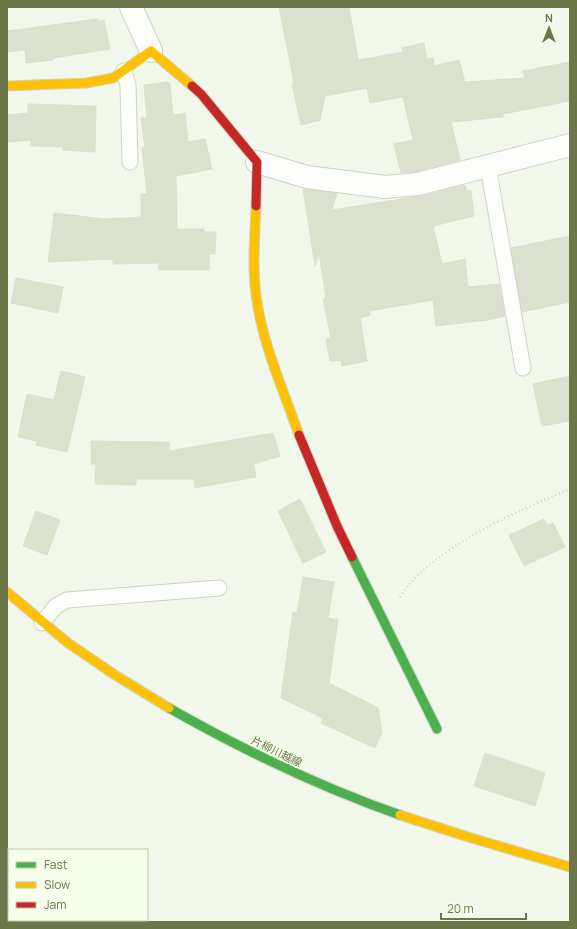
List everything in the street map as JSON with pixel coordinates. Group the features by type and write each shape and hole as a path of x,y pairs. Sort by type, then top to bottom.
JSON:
{"street":[{"path":"131,7 152,51 201,94 257,162 307,177 385,187 418,184 570,145"},
{"path":"7,86 86,83 113,78 152,51"},
{"path":"257,162 254,261 256,295 266,343 302,442 337,526 437,729"},
{"name":"片柳川越線","path":"7,592 42,623 137,690 242,747 296,773 365,803 429,825 570,867"}],"lane":[{"path":"124,71 128,85 130,162"},
{"path":"488,166 523,368"},
{"path":"42,623 56,606 67,600 219,588"}],"path":[{"path":"385,621 405,589 428,566 469,537 542,500 570,489"}],"building":[{"path":"279,7 349,7 358,60 403,52 402,48 424,43 427,59 433,58 434,66 459,60 465,82 525,78 523,71 570,62 570,101 503,114 503,117 451,122 460,160 416,172 401,173 394,144 413,140 403,97 370,103 367,88 325,96 320,120 301,125 292,84 294,83"},
{"path":"98,19 99,21 104,20 110,49 53,58 53,60 26,63 25,50 7,52 7,31"},
{"path":"168,82 170,84 173,115 185,113 188,142 205,139 212,169 176,176 177,229 204,229 204,232 216,232 215,254 209,254 209,270 159,270 159,263 113,264 113,259 48,262 54,213 104,219 141,217 141,194 147,194 142,148 145,147 141,118 147,118 144,85"},
{"path":"28,104 96,106 95,152 63,150 63,147 30,146 31,140 7,142 7,115 28,113"},
{"path":"465,185 467,191 471,191 474,216 433,226 442,264 465,259 468,287 499,284 505,316 487,320 436,326 433,300 369,311 370,315 360,318 367,361 342,366 341,360 330,361 326,339 331,338 323,299 326,298 319,254 315,266 303,189 337,193 332,210 421,196"},
{"path":"570,236 570,302 522,312 511,248"},
{"path":"16,278 63,287 58,313 11,303"},
{"path":"61,371 85,377 67,452 36,445 37,441 18,437 27,394 54,400"},
{"path":"570,376 570,421 542,426 533,384"},
{"path":"273,433 280,456 254,464 256,477 195,488 194,479 136,479 136,485 95,484 96,464 91,464 91,441 169,442 169,451"},
{"path":"300,499 326,552 303,563 278,511"},
{"path":"36,511 60,520 47,555 23,546"},
{"path":"544,519 547,525 553,523 565,547 524,566 509,535"},
{"path":"303,577 334,582 328,618 338,620 329,683 378,708 382,733 375,748 321,723 323,718 281,698 293,612 297,613"},
{"path":"485,753 545,773 535,806 474,786"}],"traffic: fast":[{"path":"352,557 437,729"},
{"path":"169,708 282,767 400,815"}],"traffic: slow":[{"path":"7,86 86,83 113,78 151,51 192,86"},
{"path":"256,206 254,273 259,313 268,348 299,435"},
{"path":"7,592 68,643 115,675 169,708"},
{"path":"400,815 570,867"}],"traffic: jam":[{"path":"192,86 201,94 257,162 256,206"},
{"path":"299,435 337,526 352,557"}]}
